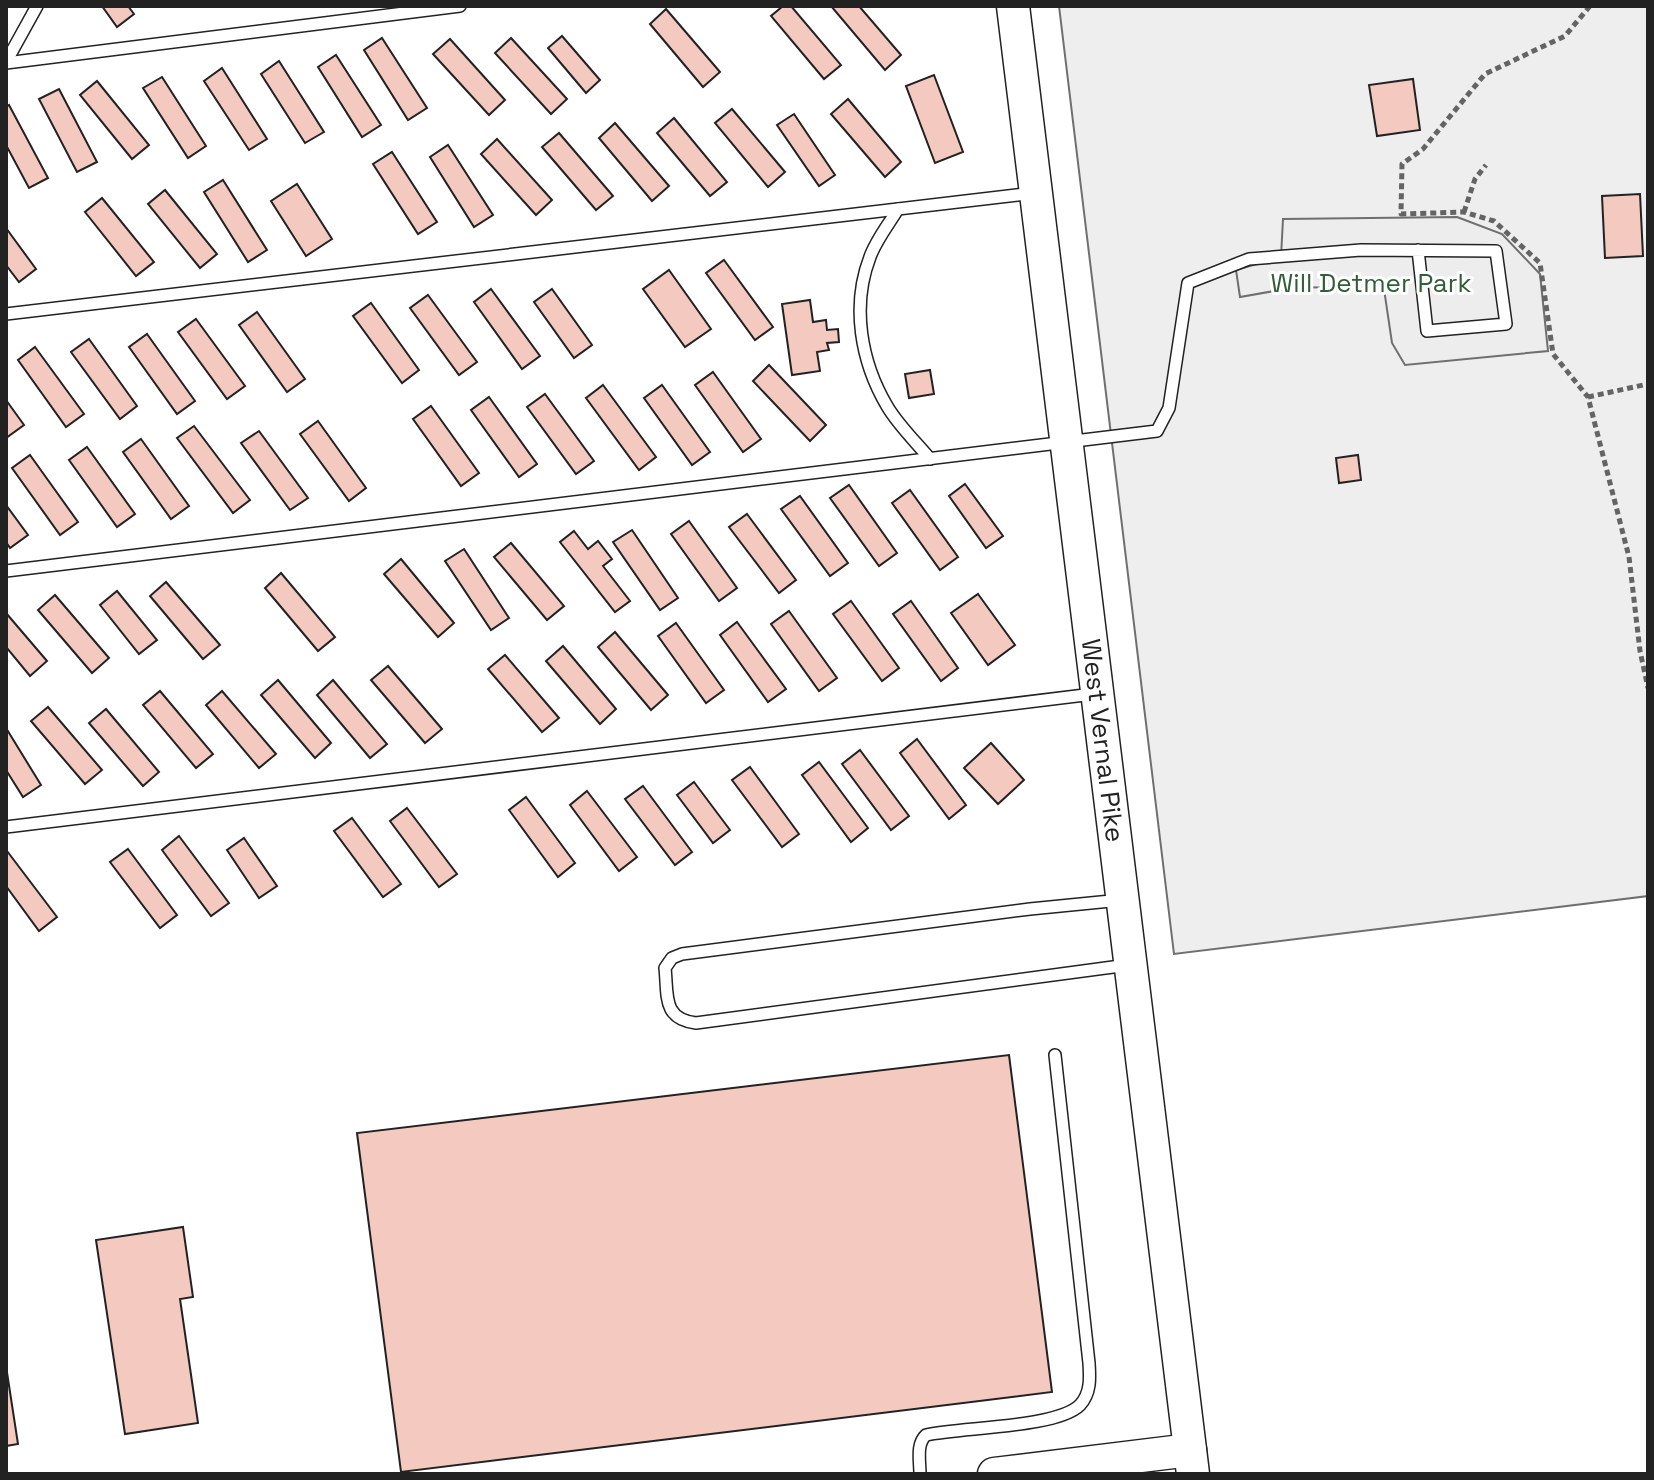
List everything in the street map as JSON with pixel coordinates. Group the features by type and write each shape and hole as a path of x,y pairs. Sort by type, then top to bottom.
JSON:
{"main road":[{"name":"West Vernal Pike","path":"1013,6 1192,1462"},
{"path":"994,1474 1192,1462"}],"lane":[{"path":"6,62 37,6"},
{"path":"6,62 460,6"},
{"path":"6,314 1036,192"},
{"path":"898,209 870,256 861,293 861,333 869,368 888,408 930,459"},
{"path":"6,571 1157,431 1169,408 1188,283 1249,259 1361,250 1418,250 1496,251 1506,324 1427,331 1418,250"},
{"path":"6,827 1097,694"},
{"path":"1122,900 682,954 672,958 665,968 669,1006 677,1018 696,1023 1130,964"},
{"path":"920,1474 919,1447 926,1435 1054,1418 1080,1405 1089,1391 1089,1363 1055,1055"}],"path":[{"path":"1590,6 1565,36 1485,74 1423,149 1402,164 1401,214 1464,212 1494,221 1540,263 1553,354 1588,397 1629,557 1640,651 1648,688"},
{"path":"1464,212 1475,179 1486,165"},
{"path":"1588,397 1648,384"}],"green space":[{"name":"Will Detmer Park","path":"1059,6 1648,6 1648,896 1174,954"}],"shaded area":[{"path":"1457,217 1502,234 1540,274 1548,351 1405,365 1392,343 1384,289 1297,287 1240,297 1236,270 1281,257 1283,219"}],"building":[{"path":"102,6 128,6 134,14 117,27"},
{"path":"783,6 791,6 841,65 824,79 771,16"},
{"path":"831,6 859,6 901,55 885,70"},
{"path":"666,9 720,72 703,87 650,24"},
{"path":"562,36 600,80 586,93 548,48"},
{"path":"382,38 427,108 408,120 364,50"},
{"path":"511,38 567,99 551,114 495,53"},
{"path":"450,39 505,100 489,115 433,54"},
{"path":"336,55 381,125 362,137 318,67"},
{"path":"279,61 324,132 305,143 261,74"},
{"path":"222,68 267,139 249,150 204,81"},
{"path":"934,75 963,152 935,163 906,86"},
{"path":"162,77 206,146 188,158 143,88"},
{"path":"1413,79 1420,130 1377,136 1369,85"},
{"path":"97,81 149,145 132,159 80,95"},
{"path":"59,89 97,162 77,172 39,99"},
{"path":"848,99 901,162 885,177 831,114"},
{"path":"9,105 48,178 29,188 6,145 6,107"},
{"path":"732,109 785,172 768,187 715,123"},
{"path":"794,114 835,175 819,186 777,125"},
{"path":"674,118 727,182 710,196 657,133"},
{"path":"615,123 669,186 652,201 599,138"},
{"path":"559,133 613,196 596,210 542,147"},
{"path":"497,139 552,200 536,215 481,154"},
{"path":"448,145 493,215 474,227 430,157"},
{"path":"392,152 437,222 418,234 373,164"},
{"path":"223,180 267,250 248,262 204,192"},
{"path":"297,184 332,239 306,256 271,201"},
{"path":"165,190 217,254 200,268 148,204"},
{"path":"1640,194 1643,256 1605,258 1602,196"},
{"path":"102,198 154,262 136,276 85,212"},
{"path":"6,228 36,269 19,282 6,265"},
{"path":"724,260 773,327 755,340 706,273"},
{"path":"669,270 711,329 685,347 643,289"},
{"path":"491,289 540,356 522,369 474,302"},
{"path":"552,289 592,345 574,358 534,302"},
{"path":"428,295 477,362 459,375 410,308"},
{"path":"810,300 813,322 826,320 827,330 838,329 839,342 827,343 829,350 817,352 820,371 792,375 782,304"},
{"path":"371,303 419,370 402,383 353,316"},
{"path":"257,312 305,379 287,392 239,325"},
{"path":"196,319 245,386 227,399 178,332"},
{"path":"147,334 195,401 177,414 129,347"},
{"path":"89,339 137,406 120,419 71,352"},
{"path":"35,347 84,414 66,427 18,360"},
{"path":"769,365 826,425 810,441 753,381"},
{"path":"930,370 934,394 909,398 905,374"},
{"path":"713,372 761,439 743,452 695,385"},
{"path":"603,385 656,457 639,470 586,398"},
{"path":"662,385 710,452 692,465 644,398"},
{"path":"545,394 594,461 576,474 527,407"},
{"path":"489,397 537,464 519,477 471,410"},
{"path":"6,400 24,425 6,438"},
{"path":"431,406 479,473 461,486 413,419"},
{"path":"318,421 366,488 349,501 300,434"},
{"path":"194,426 250,500 233,513 177,438"},
{"path":"259,431 308,498 290,510 241,443"},
{"path":"141,439 189,506 171,519 123,452"},
{"path":"87,447 135,514 117,527 69,460"},
{"path":"30,455 78,522 60,535 12,468"},
{"path":"1358,455 1361,480 1339,483 1336,458"},
{"path":"965,484 1003,536 986,548 949,496"},
{"path":"849,485 897,553 879,566 830,498"},
{"path":"910,490 958,557 940,570 892,503"},
{"path":"800,496 848,563 830,576 781,509"},
{"path":"6,505 28,535 10,548 6,542"},
{"path":"747,514 796,580 779,593 729,527"},
{"path":"689,521 737,588 719,601 671,534"},
{"path":"632,530 678,598 660,610 613,542"},
{"path":"574,531 588,549 598,541 612,559 603,566 630,601 615,612 560,542"},
{"path":"511,543 564,606 547,620 494,557"},
{"path":"464,549 509,618 491,630 445,561"},
{"path":"401,559 454,623 438,637 384,574"},
{"path":"281,573 335,637 318,651 265,588"},
{"path":"166,582 220,645 203,659 150,596"},
{"path":"117,591 157,640 139,654 100,605"},
{"path":"978,594 1015,645 988,665 951,613"},
{"path":"55,595 109,658 92,673 38,610"},
{"path":"851,601 899,668 882,681 833,614"},
{"path":"911,601 958,668 941,681 893,614"},
{"path":"789,611 837,678 819,691 771,624"},
{"path":"6,613 47,661 30,676 6,647"},
{"path":"737,622 786,689 768,702 720,635"},
{"path":"676,623 724,690 706,703 658,636"},
{"path":"615,632 668,695 651,710 598,647"},
{"path":"563,646 616,709 600,724 546,661"},
{"path":"505,655 559,718 542,732 488,669"},
{"path":"388,666 442,729 425,743 371,680"},
{"path":"278,680 331,743 315,758 261,695"},
{"path":"333,680 387,744 370,758 317,695"},
{"path":"160,691 213,754 196,768 143,705"},
{"path":"222,691 276,754 259,768 206,705"},
{"path":"48,707 102,770 85,784 31,721"},
{"path":"106,709 159,772 143,786 89,723"},
{"path":"6,728 41,785 23,797 6,770"},
{"path":"917,739 966,805 949,819 900,753"},
{"path":"991,743 1024,780 998,804 964,768"},
{"path":"860,750 909,816 891,830 842,764"},
{"path":"819,762 868,828 851,842 802,775"},
{"path":"750,767 799,834 782,847 732,780"},
{"path":"694,782 730,830 713,843 677,795"},
{"path":"643,786 692,852 675,865 625,799"},
{"path":"587,791 637,857 619,871 570,805"},
{"path":"526,797 575,863 558,877 509,810"},
{"path":"407,808 457,874 439,887 390,821"},
{"path":"352,818 401,884 383,897 334,831"},
{"path":"179,836 229,903 211,916 162,850"},
{"path":"244,838 277,886 259,898 227,850"},
{"path":"128,849 177,915 160,928 110,862"},
{"path":"7,851 57,917 39,931 6,886"},
{"path":"1009,1055 1052,1392 401,1472 357,1133"},
{"path":"183,1227 193,1297 180,1299 198,1423 125,1434 96,1240"},
{"path":"6,1366 18,1444 6,1446"}]}
